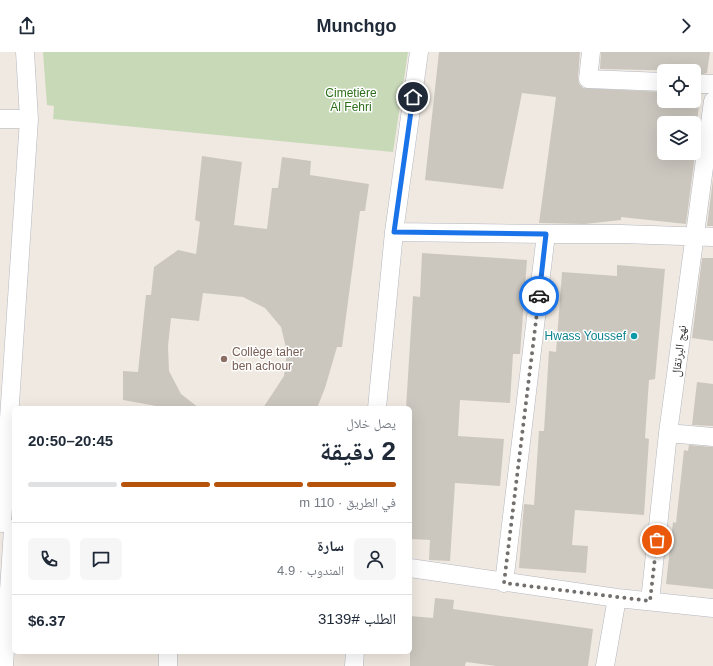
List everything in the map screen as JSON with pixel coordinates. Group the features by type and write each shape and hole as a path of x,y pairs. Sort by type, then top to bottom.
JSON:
{"street":[{"path":"13,406 29,119 25,52"},
{"path":"377,406 394,232 419,52"},
{"path":"591,52 588,79 657,82"},
{"path":"701,84 713,84"},
{"name":"نهج البرتقال","path":"650,601 668,433 713,101"},
{"path":"0,119 29,119"},
{"path":"394,232 694,235 713,237"},
{"path":"504,583 546,234"},
{"path":"668,433 713,437"},
{"path":"4,666 7,526 12,434"},
{"path":"412,568 504,583 617,598 713,608"},
{"path":"605,666 617,598"},
{"path":"168,654 168,666"},
{"path":"354,666 355,654"}],"green space":[{"name":"Cimetière Al Fehri","path":"43,52 408,52 393,152 53,119 54,106 47,105"}],"building":[{"path":"439,52 580,52 578,78 579,84 583,88 657,92 657,108 699,108 698,116 657,116 657,160 694,160 686,224 621,217 621,220 585,224 539,223 556,97 522,93 503,189 425,180"},
{"path":"601,52 710,52 707,73 703,74 701,74 701,64 657,64 657,70 600,69"},
{"path":"202,156 242,162 234,225 267,229 272,188 278,188 282,157 311,161 310,175 369,184 365,211 360,211 342,347 337,347 325,388 318,406 264,406 284,376 287,352 281,327 265,308 243,297 203,293 199,321 171,318 168,346 169,371 181,394 196,406 156,406 123,400 123,371 138,372 146,295 151,295 154,267 178,250 196,254 200,222 195,220"},
{"path":"713,179 713,226 707,226"},
{"path":"422,253 527,260 520,354 513,354 510,403 460,400 458,436 504,439 500,486 455,483 450,561 429,560 430,540 412,539 412,406 406,406 413,296 420,297"},
{"path":"702,258 713,258 713,341 692,338"},
{"path":"617,265 665,269 655,379 649,380 645,438 649,439 644,515 575,510 572,545 588,546 586,573 519,568 524,504 534,505 539,431 544,431 549,351 556,352 562,272 617,276"},
{"path":"697,382 713,384 713,426 692,425"},
{"path":"689,445 713,447 713,589 666,584 673,522 676,523 684,450 688,451"},
{"path":"435,598 454,600 453,609 593,629 588,666 496,666 466,662 465,666 410,666 410,654 412,654 412,616 433,618"}],"way so far":[{"path":"539,296 504,583 650,601 657,540"}],"place":[{"name":"Hwass Youssef","path":"634,336"},
{"name":"Collège taher ben achour","path":"224,359"}],"route":[{"path":"413,97 394,232 546,234 539,296"}]}
